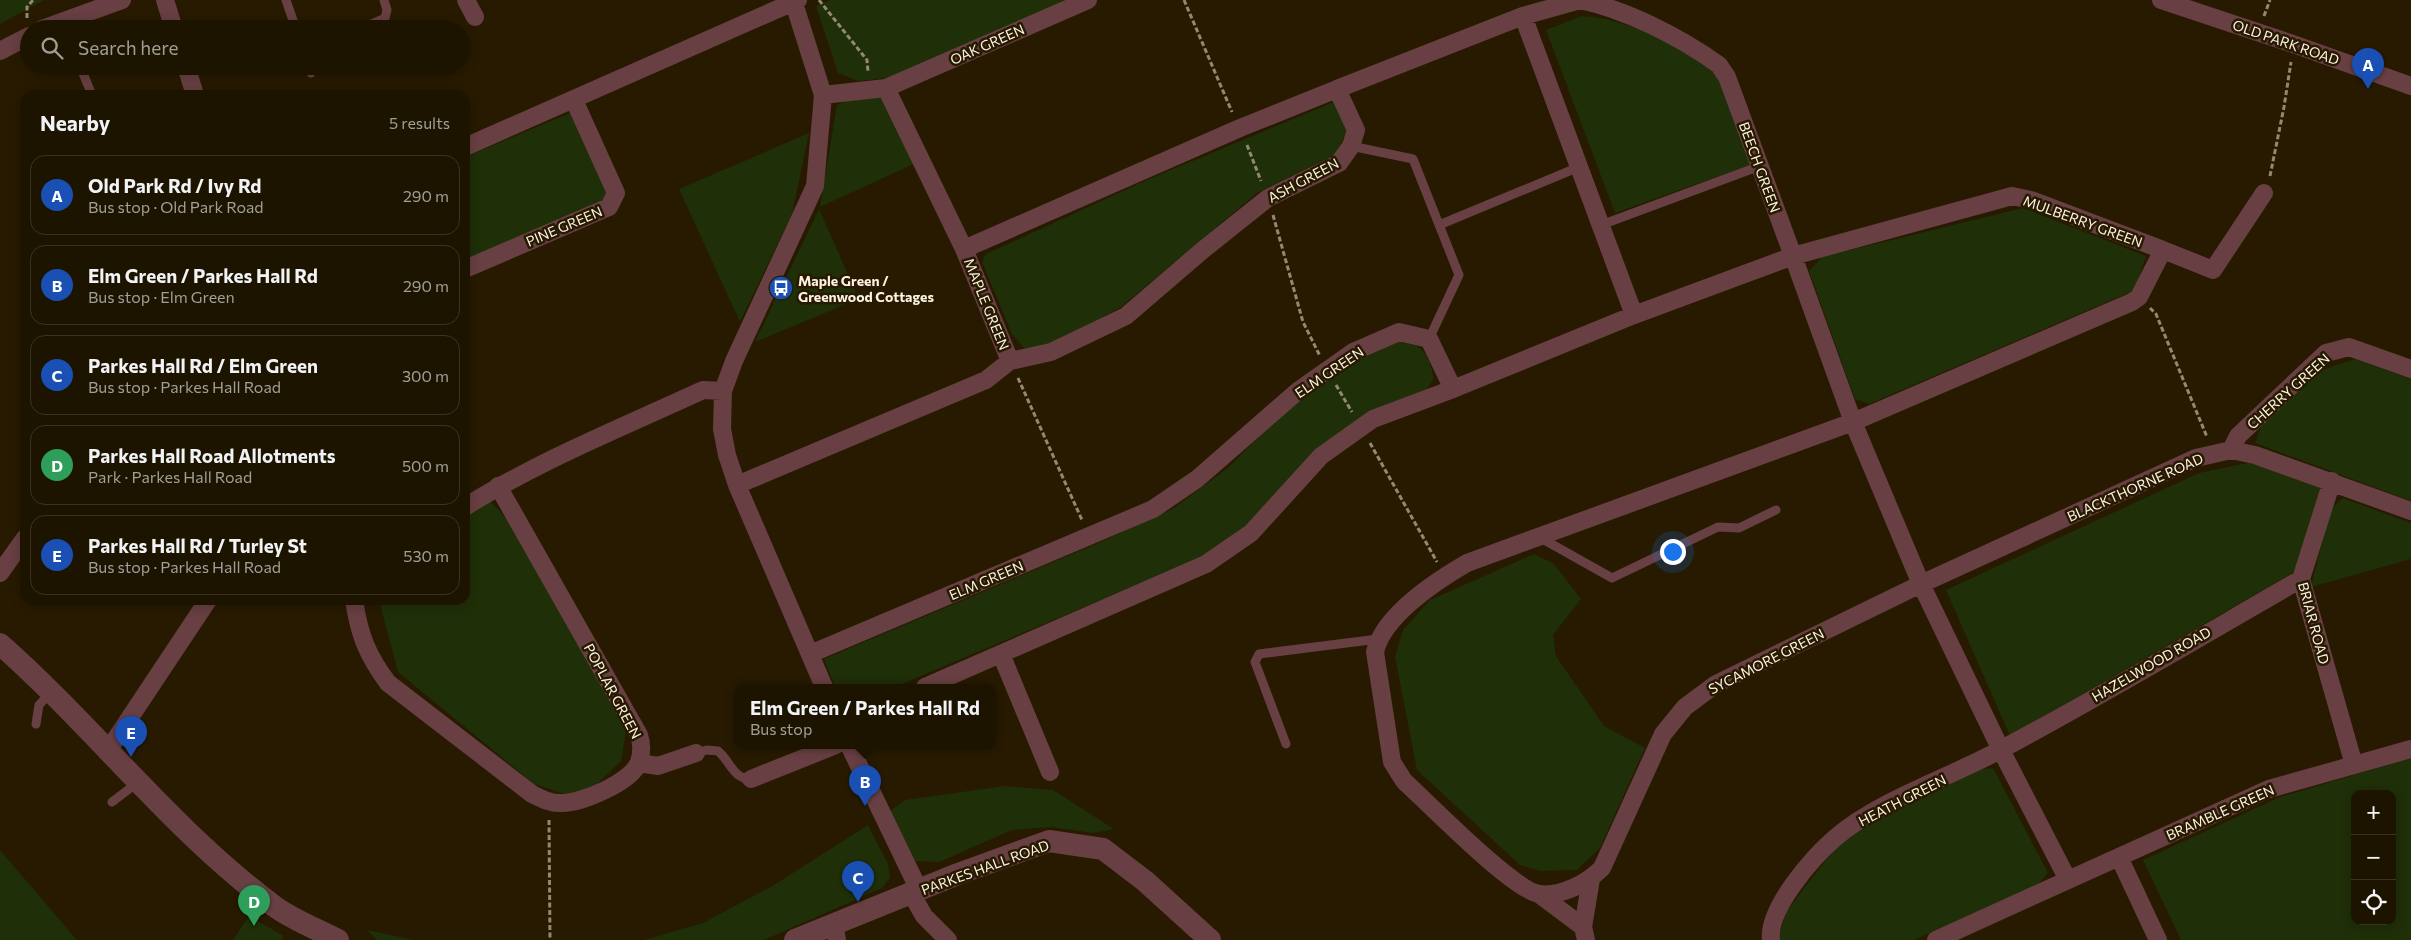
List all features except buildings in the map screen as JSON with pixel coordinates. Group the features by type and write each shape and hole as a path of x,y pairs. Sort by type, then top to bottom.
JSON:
{"street":[{"path":"75,20 122,0"},
{"path":"166,0 172,20"},
{"path":"466,0 476,16"},
{"name":"OAK GREEN","path":"878,89 1088,0"},
{"name":"BEECH GREEN","path":"1337,89 1523,16 1580,0 1604,5 1639,20 1719,64 1727,77 1792,256"},
{"name":"OLD PARK ROAD","path":"2161,0 2411,86"},
{"path":"470,145 795,1 823,95 815,186 734,361 723,392 722,429 727,455 737,486 823,684"},
{"path":"1523,16 1634,315"},
{"path":"0,51 20,41"},
{"path":"189,75 193,90"},
{"path":"823,95 878,89"},
{"name":"MAPLE GREEN","path":"737,486 986,380 1010,362 964,249 893,98 878,89"},
{"path":"964,249 1240,128 1337,89"},
{"name":"ASH GREEN","path":"1010,362 1051,352 1126,316 1204,249 1268,198 1340,163 1351,146 1356,130 1337,89"},
{"name":"PINE GREEN","path":"470,267 609,207 616,193 574,100"},
{"name":"MULBERRY GREEN","path":"1792,256 2012,196 2032,200 2213,270 2264,193"},
{"path":"1584,934 1539,894 1506,876 1404,781 1392,762 1375,652 1378,639 1407,606 1444,576 1467,563 1853,422 2139,298 2163,250"},
{"path":"932,684 1206,564 1251,533 1321,456 1373,419 1453,389 1634,315 1792,256 1853,422 1921,584 2001,750 2068,880 1936,940"},
{"name":"ELM GREEN","path":"810,654 1153,510 1197,479 1299,390 1353,352 1399,332 1429,339"},
{"path":"1429,339 1453,389"},
{"name":"CHERRY GREEN","path":"2222,452 2326,353 2349,347 2411,369"},
{"path":"470,504 498,486 703,390 723,392"},
{"name":"BLACKTHORNE ROAD","path":"1921,584 2196,458 2222,452 2255,455 2332,481 2411,511"},
{"name":"BRIAR ROAD","path":"2332,481 2301,579 2354,765"},
{"name":"POPLAR GREEN","path":"498,486 639,735 642,745 639,763"},
{"path":"0,573 20,545"},
{"name":"HAZELWOOD ROAD","path":"2001,750 2301,579"},
{"name":"SYCAMORE GREEN","path":"1539,894 1575,887 1591,878 1602,868 1663,734 1684,707 1716,684 1921,584"},
{"path":"108,752 205,605"},
{"path":"355,605 361,640 374,664 388,683 515,782 532,794 549,802 562,804 593,797 629,776 639,763 658,766 696,753"},
{"path":"0,644 51,692 182,829 275,907 338,940"},
{"path":"1001,654 1050,772"},
{"path":"752,779 826,749"},
{"path":"851,749 924,916 948,940"},
{"name":"BRAMBLE GREEN","path":"2068,880 2269,789 2411,749"},
{"name":"HEATH GREEN","path":"1771,940 1770,930 1776,912 1809,864 1836,837 1864,817 2001,750"},
{"name":"PARKES HALL ROAD","path":"795,940 835,932 915,892 1049,841 1103,848 1145,881 1210,940"},
{"path":"2119,857 2158,940"},
{"path":"1584,934 1591,878"}],"lane":[{"path":"286,0 293,20"},
{"path":"380,20 384,18 387,10 384,0"},
{"path":"84,75 90,90"},
{"path":"1351,146 1412,160 1439,224 1459,275 1429,339"},
{"path":"1601,225 1760,166"},
{"path":"1439,224 1579,167"},
{"path":"1539,537 1612,578 1718,527 1739,528 1776,510"},
{"path":"1286,744 1256,662 1259,654 1378,639"},
{"path":"36,724 39,705 51,692"},
{"path":"696,753 707,750 718,752 741,778 752,779"},
{"path":"112,802 138,783"}],"path":[{"path":"818,0 867,60 878,89"},
{"path":"1184,0 1240,128 1268,198 1303,322 1327,371 1361,427 1444,576"},
{"path":"2264,193 2270,178 2284,107 2293,44"},
{"path":"2139,298 2156,314 2222,452"},
{"path":"1010,362 1089,537"},
{"path":"549,802 550,940"}],"green space":[{"path":"0,0 44,0 0,24"},
{"path":"830,0 1073,0 896,77 858,81 838,73 816,6"},
{"path":"1581,16 1598,18 1633,27 1684,50 1715,68 1750,165 1615,213 1546,30"},
{"path":"858,96 887,97 916,163 820,207 837,105"},
{"path":"1336,101 1348,128 1336,154 1257,193 1121,307 1056,343 1025,349 1012,334 982,262 986,254 1149,179"},
{"path":"570,113 578,121 609,188 606,200 470,259 470,155"},
{"path":"809,133 792,214 740,322 679,189"},
{"path":"2023,208 2146,256 2135,290 1869,404 1855,399 1809,271 1822,257"},
{"path":"819,209 859,299 755,342"},
{"path":"1401,339 1416,345 1428,358 1434,378 1427,389 1366,413 1316,455 1256,518 1205,556 902,684 834,684 824,659 1103,541 1174,508 1229,467 1271,424 1327,375 1374,349"},
{"path":"2355,359 2411,379 2411,501 2255,443 2263,421 2322,370"},
{"path":"2252,462 2323,489 2294,572 2010,736 1946,590 2199,473"},
{"path":"2343,498 2411,523 2411,559 2311,587 2330,510"},
{"path":"490,501 505,517 627,724 621,761 594,787 568,795 534,784 398,672 380,605 470,605 470,514"},
{"path":"1534,554 1554,564 1581,599 1553,635 1556,656 1604,726 1645,748 1600,848 1577,870 1540,871 1520,865 1417,770 1395,657 1403,630 1430,600"},
{"path":"2411,758 2411,940 2181,940 2143,860 2280,797"},
{"path":"1993,768 2048,873 2038,885 1914,940 1778,940 1786,912 1835,848 1866,823 1972,770"},
{"path":"1005,786 1053,790 1114,829 1093,833 1051,827 1012,830 939,862 915,861 890,811 905,800"},
{"path":"868,825 888,864 890,878 882,888 764,940 644,940 703,923 774,885"},
{"path":"0,850 77,940 0,940"},
{"path":"249,916 284,936 282,940 233,940"},
{"path":"367,930 414,940 377,940"}],"place":[{"name":"Old Park Rd / Ivy Rd","path":"2368,89"},
{"name":"Maple Green / Greenwood Cottages","path":"781,288"},
{"name":"Parkes Hall Rd / Turley St","path":"131,757"},
{"name":"Elm Green / Parkes Hall Rd","path":"865,806"},
{"name":"Parkes Hall Rd / Elm Green","path":"858,902"},
{"name":"Parkes Hall Road Allotments","path":"254,926"}]}
